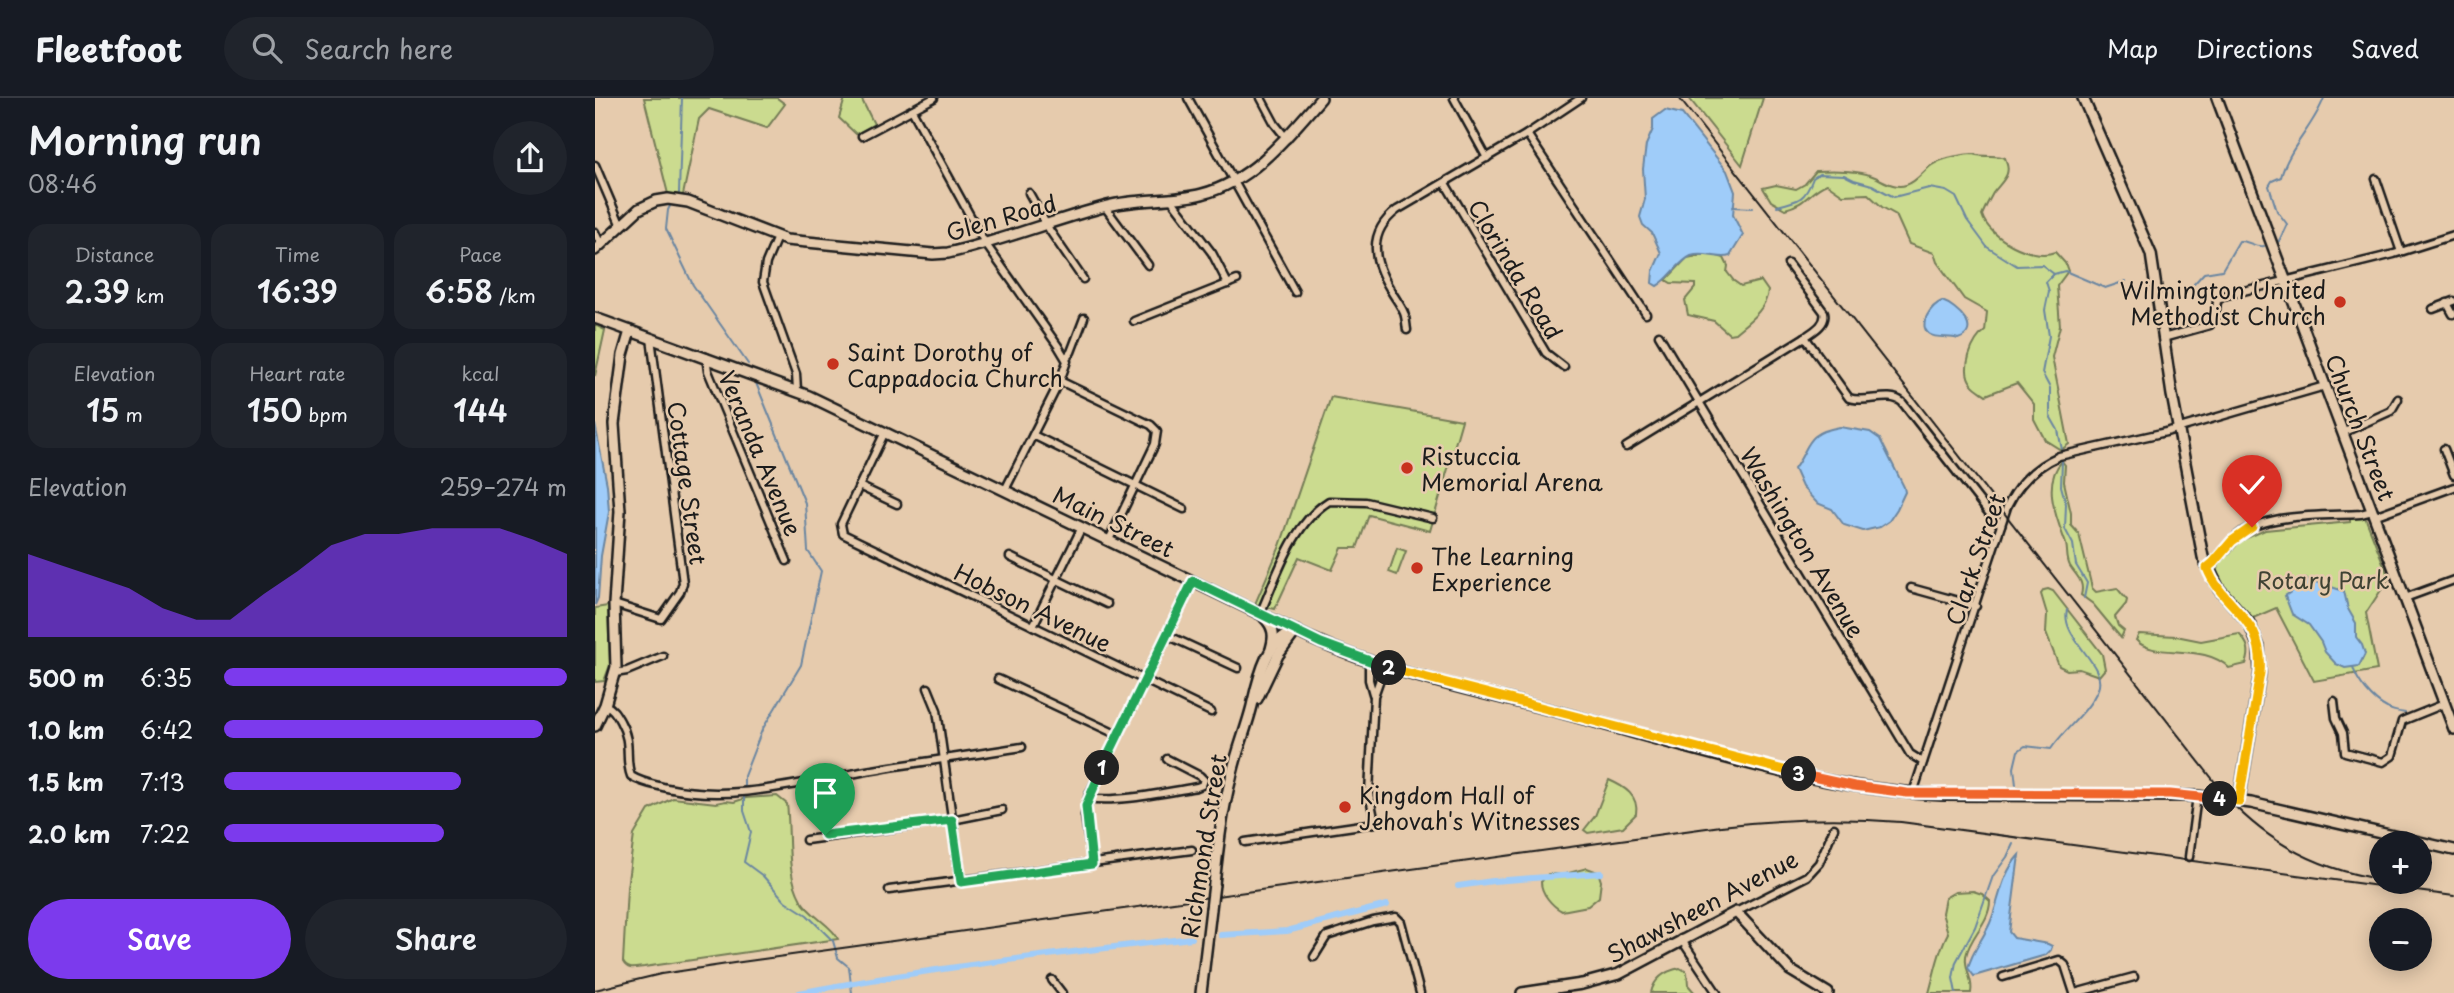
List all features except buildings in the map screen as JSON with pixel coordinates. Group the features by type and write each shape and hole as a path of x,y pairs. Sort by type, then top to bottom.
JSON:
{"main road":[{"name":"Glen Road","path":"598,247 645,206 662,199 674,199 797,242 948,253 1135,200 1203,194 1233,180 1260,162 1287,139 1321,98"},
{"path":"2083,98 2148,246 2155,274 2177,428 2200,546 2207,568 2221,592 2249,623 2259,647 2260,673 2239,801"},
{"name":"Church Street","path":"2217,98 2454,729"},
{"name":"Main Street","path":"595,318 797,390 1296,631 1389,667 1773,769 1854,786 1913,793 2197,796 2239,801 2454,850"},
{"path":"597,720 605,705 615,673 614,604 620,511 614,418 623,355 630,331"},
{"path":"1260,614 1270,624 1274,633 1269,655"},
{"name":"Richmond Street","path":"1201,993 1214,884 1231,778 1256,689 1269,655 1283,636 1296,631"},
{"name":"Richmond Street","path":"1252,706 1277,656 1296,631"},
{"path":"1736,912 1790,970 1828,993"},
{"name":"Shawsheen Avenue","path":"1522,993 1561,990 1619,974 1736,912"}],"street":[{"path":"862,136 934,98"},
{"path":"1188,98 1295,292"},
{"path":"1261,98 1275,124 1287,139"},
{"path":"1454,98 1487,158"},
{"path":"1407,330 1403,310 1378,268 1375,256 1376,241 1383,225 1393,213 1527,134 1581,98"},
{"path":"912,110 985,243 1066,358 1061,381 1005,490"},
{"path":"1527,134 1646,314"},
{"path":"595,165 621,226"},
{"path":"2376,179 2402,252"},
{"name":"Clorinda Road","path":"1445,183 1545,354 1564,367"},
{"path":"1029,193 1083,279"},
{"path":"1170,198 1212,253 1228,284"},
{"path":"1105,207 1147,265"},
{"path":"595,232 598,247"},
{"path":"2163,338 2210,325 2215,318 2217,301 2223,296 2402,252 2454,235"},
{"path":"777,237 766,263 762,282 796,374 797,390"},
{"path":"1626,447 1819,327 1825,315 1788,264"},
{"path":"1134,321 1237,280"},
{"path":"2433,309 2451,302 2453,314"},
{"path":"1066,358 1084,318"},
{"name":"Washington Avenue","path":"1659,335 1910,754 1923,762"},
{"path":"1805,337 1849,398 1896,398 1902,402 2001,525"},
{"name":"Cottage Street","path":"614,604 661,619 684,583 651,338"},
{"name":"Veranda Avenue","path":"706,357 708,371 787,561"},
{"path":"1061,381 1157,431 1155,444 1109,540"},
{"name":"Clark Street","path":"1913,793 2001,525 2010,502 2033,472 2049,461 2065,455 2177,428 2325,386"},
{"path":"2342,433 2391,411 2398,399"},
{"path":"885,432 859,486 897,504"},
{"path":"1033,435 1184,509"},
{"path":"2444,449 2454,475"},
{"name":"Hobson Avenue","path":"859,486 841,524 841,531 1211,712"},
{"path":"2207,568 2237,536 2256,525 2277,520 2373,513 2454,487"},
{"path":"1260,614 1297,536 1314,513 1329,501 1366,502 1433,518"},
{"path":"1033,626 1082,527"},
{"path":"1010,557 1107,604"},
{"path":"2405,598 2454,580"},
{"path":"1092,864 1085,815 1088,799 1193,581"},
{"path":"1911,588 1976,606"},
{"path":"1167,635 1238,668"},
{"path":"615,673 627,671 663,656"},
{"path":"1369,661 1369,680 1374,696"},
{"path":"1245,842 1375,823 1369,793 1374,696 1380,679 1389,667"},
{"path":"998,679 1118,735"},
{"path":"928,688 936,702 961,882"},
{"path":"2334,701 2336,718 2343,732 2344,751 2383,762 2392,756 2399,726 2404,720 2444,704"},
{"path":"605,705 613,709 626,732 630,774 637,780 656,786 693,792 742,793 1022,747"},
{"path":"1088,799 1197,788 1203,783 1203,778 1198,773 1167,759"},
{"path":"2189,857 2197,796"},
{"path":"806,839 952,820 1002,810"},
{"name":"Shawsheen Avenue","path":"1736,912 1811,872 1819,863 1834,828"},
{"path":"889,890 1192,850"},
{"path":"1314,957 1327,936 1373,921 1396,917 1401,922 1420,993"},
{"path":"1681,939 1717,993"},
{"path":"2003,977 2056,960 2066,965 2075,993 2134,977"},
{"path":"1052,980 1062,993"}],"green space":[{"path":"644,98 777,98 785,104 767,128 709,109 699,119 683,195 668,194"},
{"path":"845,98 865,98 862,100 874,124 856,134 839,118"},
{"path":"1689,98 1763,98 1742,165"},
{"path":"1973,154 2005,158 2008,169 1982,215 1986,224 2013,246 2035,253 2055,252 2068,271 2057,286 2060,326 2052,357 2069,444 2061,450 2045,440 2034,419 2034,404 2017,383 1986,395 1972,384 1967,363 1972,348 1985,331 1987,312 1964,299 1937,262 1934,253 1909,244 1896,215 1868,194 1843,195 1827,184 1798,204 1785,209 1771,201 1763,188 1776,185 1796,189 1805,184 1816,171 1861,173 1902,186 1910,184 1941,160"},
{"path":"1710,254 1724,258 1728,266 1727,272 1741,286 1761,281 1768,291 1764,304 1735,333 1729,334 1714,321 1688,315 1685,300 1695,288 1695,284 1671,283 1666,280 1687,258"},
{"path":"595,325 605,330 595,376"},
{"path":"1331,397 1462,420 1430,531 1369,515 1357,548 1342,548 1332,570 1299,557 1275,609 1255,604 1280,546"},
{"path":"2062,461 2065,465 2064,482 2071,525 2079,534 2092,588 2096,592 2117,588 2127,600 2115,617 2118,626 2124,631 2121,638 2093,604 2081,595 2081,582 2069,563 2066,544 2055,513 2052,491 2056,470"},
{"name":"Rotary Park","path":"2350,517 2365,517 2389,578 2366,613 2377,670 2314,681 2276,608 2253,618 2218,580 2217,569 2222,557 2228,555 2240,541 2265,530 2350,522"},
{"path":"1397,548 1406,551 1397,575 1389,572"},
{"path":"2048,589 2053,591 2102,654 2105,669 2099,676 2059,666 2046,633 2047,614 2041,594"},
{"path":"608,606 610,665 604,681 595,682 595,608"},
{"path":"2139,634 2176,636 2201,641 2239,634 2248,648 2248,659 2246,664 2229,668 2206,655 2144,646 2136,640"},
{"path":"1609,780 1630,793 1635,802 1636,814 1623,827 1588,833 1584,830 1595,816"},
{"path":"777,796 787,804 791,865 796,889 805,906 838,939 638,968 625,965 627,888 634,835 649,810 673,798 716,803"},
{"path":"1587,868 1598,872 1601,881 1599,897 1588,906 1562,911 1554,906 1545,895 1541,882 1548,874 1565,874"},
{"path":"1973,891 1990,901 1987,916 1966,956 1971,993 1929,993 1939,954 1948,933 1942,913 1945,898 1955,892"},
{"path":"1680,968 1687,972 1688,985 1695,993 1651,993 1661,976"}],"water":[{"path":"1665,110 1682,114 1727,171 1735,192 1733,215 1743,235 1730,256 1691,256 1657,286 1652,283 1653,271 1661,253 1652,233 1643,225 1640,217 1645,199 1643,169 1646,145 1653,129 1653,119"},
{"path":"1942,301 1960,313 1968,325 1965,335 1958,339 1932,336 1926,330 1927,315"},
{"path":"595,424 607,485 609,512 595,605"},
{"path":"1840,427 1870,432 1880,439 1904,487 1905,492 1897,509 1889,521 1880,527 1863,531 1844,525 1832,509 1817,503 1802,487 1794,469 1814,437"},
{"path":"2306,579 2344,591 2348,609 2356,623 2356,637 2365,654 2359,666 2345,668 2336,664 2325,652 2309,625 2292,614 2285,596"},
{"path":"2019,855 2009,932 2014,938 2048,944 2052,946 2051,950 2046,955 1974,976 1968,968 1970,962 1990,923 2008,871"}],"waterway":[{"path":"679,193 682,98"},
{"path":"2279,241 2287,224 2277,211 2269,186 2272,181 2281,177 2290,156 2324,98"},
{"path":"1777,206 1791,203 1804,195 1813,178 1819,174 1844,175 1872,185 1894,197 1929,188 1946,191 1956,197 1967,220 1987,247 2017,266 2042,265 2054,274"},
{"path":"671,204 666,229 693,285 748,364"},
{"path":"1733,207 1753,208"},
{"path":"2166,299 2183,296 2204,273 2222,270 2239,241 2264,246"},
{"path":"2062,450 2058,430 2050,416 2050,388 2042,373 2049,336 2045,310 2049,291 2046,282 2054,274 2065,271 2105,288 2126,281"},
{"path":"744,788 744,776 762,730 801,665 821,571 808,551 805,503 756,383"},
{"path":"2062,461 2061,486 2066,504 2065,529 2073,544 2076,565 2087,583 2084,598"},
{"path":"2016,785 2014,768 2018,751 2025,746 2051,749 2088,706 2098,689 2096,670 2070,631 2067,610"},
{"path":"2353,667 2362,685 2376,701 2389,709 2405,713"},
{"path":"744,797 744,811 751,832 744,862 763,876 785,901 807,915 833,941 838,958 849,967 852,993"},
{"path":"1956,993 1953,978 1956,962 1975,927 1993,876 2013,844"},
{"path":"1458,886 1601,873"},
{"path":"1221,935 1287,931 1387,905"},
{"path":"799,993 1044,955 1192,938"}],"railway":[{"path":"1679,98 2229,800 2259,827 2292,849 2329,866 2368,877"},
{"path":"595,990 661,974 734,963 1721,826 1788,820 1901,822 2454,896"}],"place":[{"name":"Wilmington United Methodist Church","path":"2340,302"},
{"name":"Saint Dorothy of Cappadocia Church","path":"833,364"},
{"name":"Ristuccia Memorial Arena","path":"1407,468"},
{"name":"The Learning Experience","path":"1417,568"},
{"name":"Kingdom Hall of Jehovah's Witnesses","path":"1345,807"}],"route":[{"path":"825,835 952,820 961,882 1092,864 1085,815 1089,795 1193,581 1321,643 1355,656 1773,769 1907,793 2170,794 2239,801 2261,660 2255,633 2240,611 2221,592 2207,568 2232,541 2252,527"}]}
